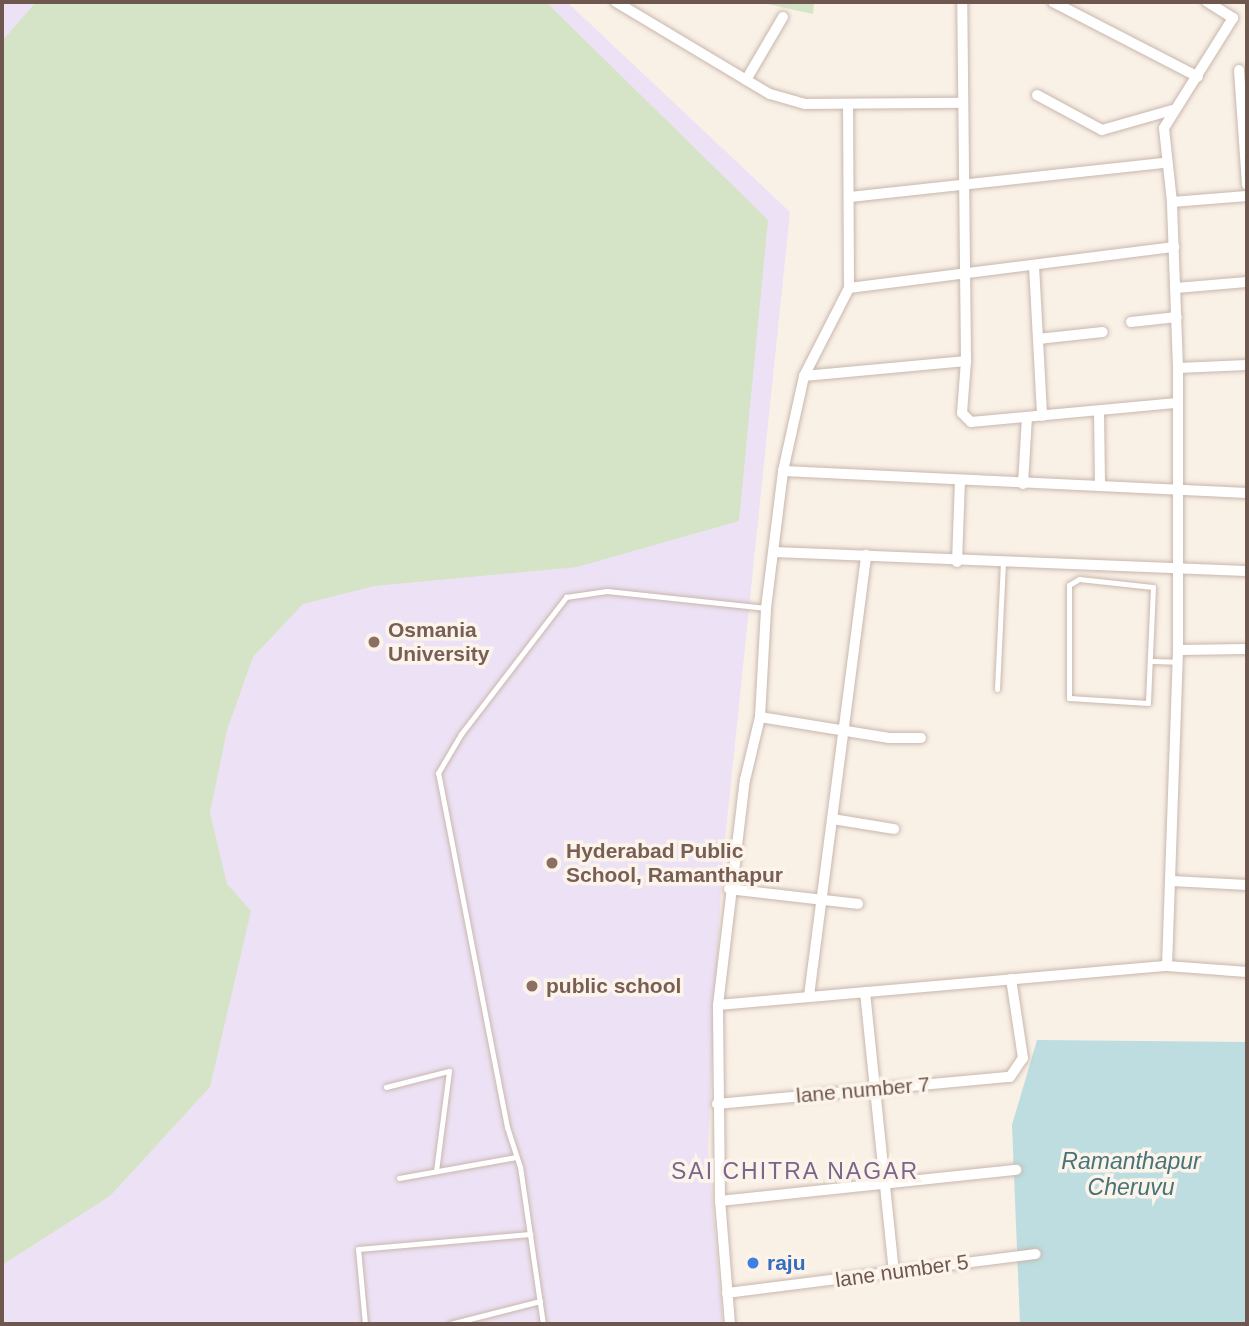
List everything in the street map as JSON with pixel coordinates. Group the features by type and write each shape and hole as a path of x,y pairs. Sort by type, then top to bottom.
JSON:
{"street":[{"path":"616,2 770,94 805,104 963,103"},
{"path":"962,2 962,186 967,275 964,418 971,422 1177,403"},
{"path":"1053,2 1198,76"},
{"path":"1167,966 1178,650 1178,368 1172,202 1164,128 1172,110 1198,76 1233,18 1207,2"},
{"path":"746,80 783,18"},
{"path":"1239,70 1247,185"},
{"path":"1037,95 1102,130 1172,110"},
{"path":"730,1324 720,1201 716,1104 718,1005 729,889 760,717 766,608 783,471 804,376 849,288 848,104"},
{"path":"850,197 1166,163"},
{"path":"1172,202 1247,196"},
{"path":"849,288 1174,247"},
{"path":"1034,266 1042,416"},
{"path":"1176,288 1247,282"},
{"path":"1131,322 1177,317"},
{"path":"1038,340 1103,332"},
{"path":"804,376 966,361"},
{"path":"1178,368 1247,365"},
{"path":"1099,412 1100,486"},
{"path":"1023,484 1027,417"},
{"path":"783,471 1247,493"},
{"path":"957,562 960,481"},
{"path":"773,552 866,555 1003,565 1247,572"},
{"path":"809,996 866,555"},
{"path":"1178,650 1247,649"},
{"path":"760,717 920,738"},
{"path":"833,819 894,830"},
{"path":"1172,881 1247,885"},
{"path":"729,889 858,904"},
{"path":"718,1005 1167,966 1247,972"},
{"name":"lane number 7","path":"716,1104 1010,1077 1023,1058 1011,979"},
{"path":"865,992 894,1271"},
{"path":"720,1201 1016,1170"},
{"name":"lane number 5","path":"727,1293 1036,1254"}],"lane":[{"path":"997,689 1003,565"},
{"path":"1073,580 1153,587 1152,661 1148,703 1069,698 1069,586 1073,580"},
{"path":"543,1324 516,1157 438,773 444,758 566,597 617,591 766,608"},
{"path":"1152,661 1177,663"},
{"path":"387,1087 449,1070 436,1171"},
{"path":"399,1178 516,1157"},
{"path":"365,1324 358,1249 530,1234"},
{"path":"450,1324 540,1301"}],"shaded area":[{"name":"Osmania University","path":"2,2 567,2 790,212 722,869 708,1150 723,1324 2,1324"}],"green space":[{"path":"36,2 546,2 768,220 739,521 577,567 374,586 303,604 253,657 227,730 210,813 227,884 251,911 210,1087 110,1196 2,1265 2,41"},
{"path":"759,2 814,2 813,14"}],"water":[{"name":"Ramanthapur Cheruvu","path":"1037,1040 1247,1042 1247,1324 1020,1324 1012,1125"}],"place":[{"name":"Osmania University","path":"374,642"},
{"name":"Hyderabad Public School, Ramanthapur","path":"552,863"},
{"name":"public school","path":"532,986"},
{"name":"raju","path":"753,1263"}],"district":[{"name":"SAI CHITRA NAGAR","path":"795,1171"}]}
